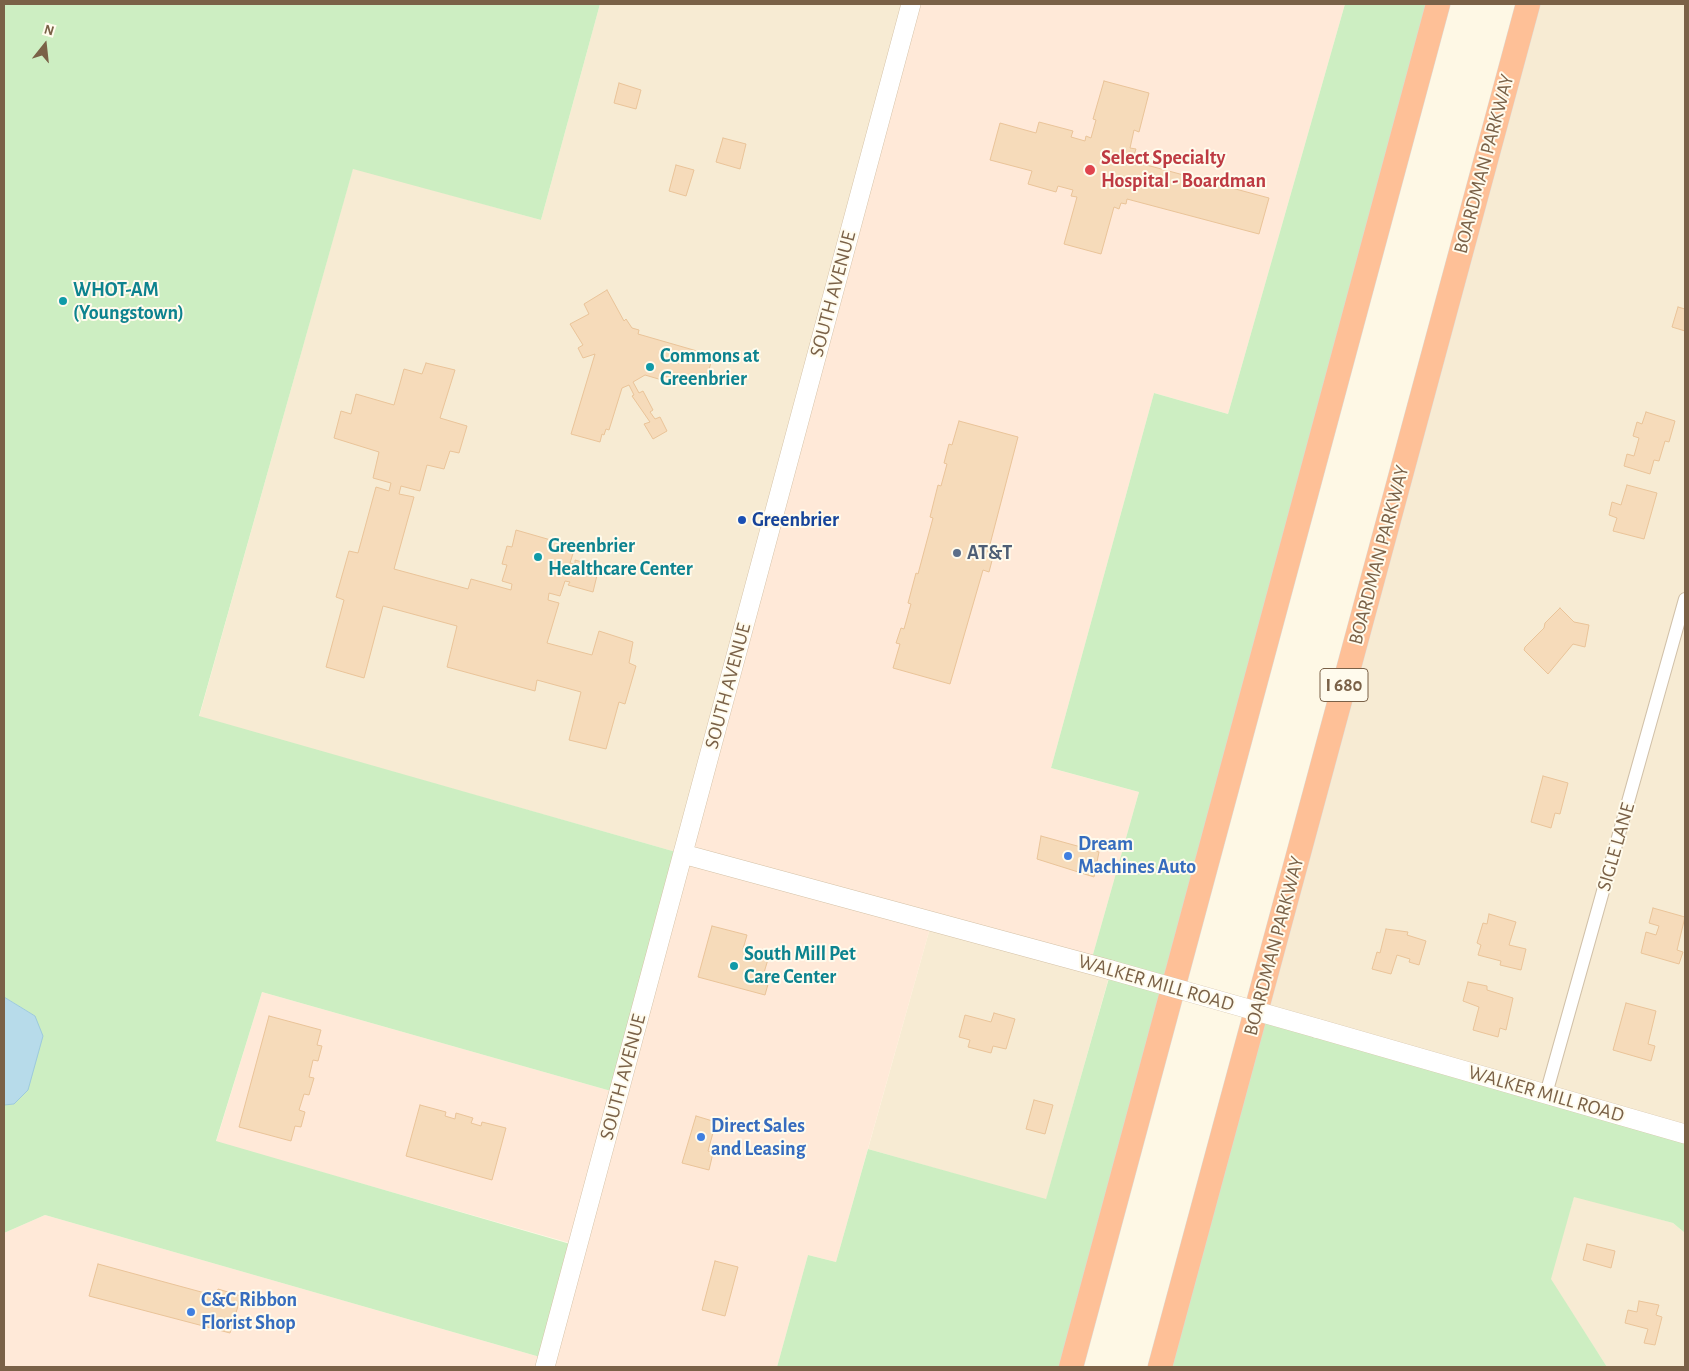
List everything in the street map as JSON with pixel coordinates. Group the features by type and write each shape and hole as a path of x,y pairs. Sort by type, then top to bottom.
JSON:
{"highway":[{"path":"1071,1367 1438,4"},
{"name":"BOARDMAN PARKWAY","path":"1160,1367 1528,4"}],"main road":[{"name":"SOUTH AVENUE","path":"545,1367 911,4"},
{"name":"WALKER MILL ROAD","path":"683,854 1111,970 1685,1134"}],"street":[{"name":"SIGLE LANE","path":"1546,1094 1685,599"}],"shaded area":[{"path":"600,4 911,4 683,854 199,717 353,168 541,220"},
{"path":"911,4 1345,4 1228,414 1154,393 1051,768 1139,792 1090,965 932,921 836,1262 808,1255 777,1367 4,1367 4,1233 45,1215 547,1359 577,1245 216,1142 262,992 618,1093"},
{"path":"1528,4 1685,4 1685,1134 1256,1011"},
{"path":"932,921 1111,970 1046,1200 868,1149"},
{"path":"1574,1196 1673,1223 1685,1233 1685,1367 1607,1367 1550,1279"}],"green space":[{"path":"4,4 600,4 541,220 353,169 199,716 683,854 618,1093 262,992 216,1141 577,1246 547,1359 45,1215 4,1233 4,1105 14,1104 35,1016 4,997"},
{"path":"1345,4 1438,4 1071,1367 777,1367 808,1255 836,1262 868,1149 1046,1199 1111,971 1090,965 1139,792 1051,768 1154,393 1228,414"},
{"path":"1256,1011 1685,1134 1685,1233 1673,1223 1574,1197 1551,1279 1607,1367 1160,1367"}],"water":[{"path":"4,997 35,1016 43,1036 28,1090 14,1104 4,1105"}],"building":[{"path":"1104,81 1149,93 1139,132 1134,130 1130,148 1136,149 1134,155 1140,157 1139,163 1269,198 1259,234 1127,199 1126,204 1121,203 1119,209 1114,207 1101,254 1064,244 1077,197 1071,196 1073,190 1058,186 1056,192 1028,184 1032,171 990,160 1000,123 1036,133 1039,122 1073,131 1071,137 1085,141 1086,136 1091,138 1096,120 1093,119"},
{"path":"619,83 641,90 636,109 614,103"},
{"path":"723,138 746,144 740,169 716,162"},
{"path":"676,165 694,170 686,196 669,191"},
{"name":"Commons at Greenbrier","path":"607,290 624,321 626,319 632,328 639,330 638,334 697,351 697,354 703,355 702,357 712,359 705,384 690,383 663,376 662,380 645,375 633,382 639,393 643,391 653,410 650,412 655,419 660,417 667,431 653,439 644,424 650,422 632,396 634,395 629,385 622,388 609,430 606,429 604,435 602,434 600,442 571,434 595,354 583,358 578,348 583,345 570,324 589,314 584,304"},
{"path":"1678,307 1685,309 1685,331 1672,327"},
{"name":"Greenbrier Healthcare Center","path":"426,363 455,370 440,418 467,426 459,453 450,451 444,469 427,465 420,491 401,486 399,494 414,497 394,569 468,589 471,579 511,590 512,584 502,581 507,565 502,564 507,546 512,547 516,530 575,547 570,563 575,564 575,560 599,567 593,592 568,585 570,582 565,581 560,596 549,593 548,600 559,603 547,643 592,655 599,631 633,642 629,663 636,666 625,704 619,702 606,749 569,740 581,692 537,680 535,691 447,667 457,626 383,606 364,678 326,667 344,600 336,597 349,551 358,553 376,487 389,491 391,483 373,478 379,452 334,438 341,411 351,414 356,394 394,405 404,369 422,374"},
{"path":"1646,412 1675,421 1669,442 1665,441 1659,461 1654,460 1650,474 1624,466 1627,454 1634,456 1639,438 1633,436 1637,422 1642,424"},
{"name":"AT&T","path":"959,421 1018,437 988,552 994,553 989,572 983,570 950,684 893,668 900,644 896,643 901,628 904,629 911,604 908,603 933,518 930,517 938,485 941,486 947,464 944,463 949,444 952,445"},
{"path":"1627,485 1657,493 1644,539 1613,531 1617,518 1609,515 1612,502 1621,505"},
{"path":"1560,608 1574,622 1589,625 1585,647 1573,644 1548,674 1524,650 1544,628 1545,623"},
{"path":"1543,776 1568,783 1560,814 1555,813 1551,828 1531,822"},
{"name":"Dream Machines Auto","path":"1041,836 1099,852 1094,877 1037,859"},
{"path":"1653,908 1685,917 1677,950 1683,952 1679,964 1641,953 1646,932 1656,935 1659,926 1649,923"},
{"path":"1489,914 1516,922 1509,945 1526,949 1521,970 1500,965 1501,961 1478,955 1481,945 1477,943 1483,923 1487,924"},
{"name":"South Mill Pet Care Center","path":"712,926 747,935 743,949 769,956 763,976 770,977 765,995 698,977"},
{"path":"1386,929 1408,932 1407,935 1426,941 1419,965 1409,962 1410,959 1397,955 1391,974 1372,969 1377,952 1380,953"},
{"path":"1468,982 1487,986 1487,990 1513,998 1506,1030 1500,1028 1498,1037 1473,1030 1479,1007 1463,1001"},
{"path":"1626,1003 1656,1011 1648,1044 1655,1046 1651,1061 1613,1050"},
{"path":"994,1013 1015,1019 1006,1049 993,1046 991,1053 968,1047 970,1040 959,1037 965,1015 991,1022"},
{"path":"269,1016 321,1030 317,1045 322,1046 318,1061 313,1060 309,1077 314,1078 309,1095 304,1094 299,1110 305,1112 301,1127 295,1126 291,1141 239,1127"},
{"path":"1034,1100 1053,1105 1045,1134 1026,1129"},
{"path":"420,1105 446,1112 445,1116 455,1119 456,1113 473,1118 471,1123 481,1126 482,1122 506,1128 492,1180 406,1156"},
{"name":"Direct Sales and Leasing","path":"696,1116 716,1122 708,1151 713,1153 709,1170 682,1163"},
{"path":"1587,1244 1615,1251 1611,1268 1583,1260"},
{"path":"715,1261 738,1267 725,1316 702,1310"},
{"name":"C&C Ribbon Florist Shop","path":"98,1264 216,1296 218,1289 241,1296 230,1333 89,1296"},
{"path":"1639,1301 1659,1305 1656,1315 1662,1317 1655,1345 1644,1343 1648,1329 1625,1323 1628,1310 1637,1312"}],"place":[{"name":"Select Specialty Hospital - Boardman","path":"1090,170"},
{"name":"WHOT-AM (Youngstown)","path":"63,301"},
{"name":"Commons at Greenbrier","path":"650,367"},
{"name":"Greenbrier","path":"742,520"},
{"name":"AT&T","path":"957,553"},
{"name":"Greenbrier Healthcare Center","path":"538,557"},
{"name":"Dream Machines Auto","path":"1068,856"},
{"name":"South Mill Pet Care Center","path":"734,966"},
{"name":"Direct Sales and Leasing","path":"701,1137"},
{"name":"C&C Ribbon Florist Shop","path":"191,1312"}]}
